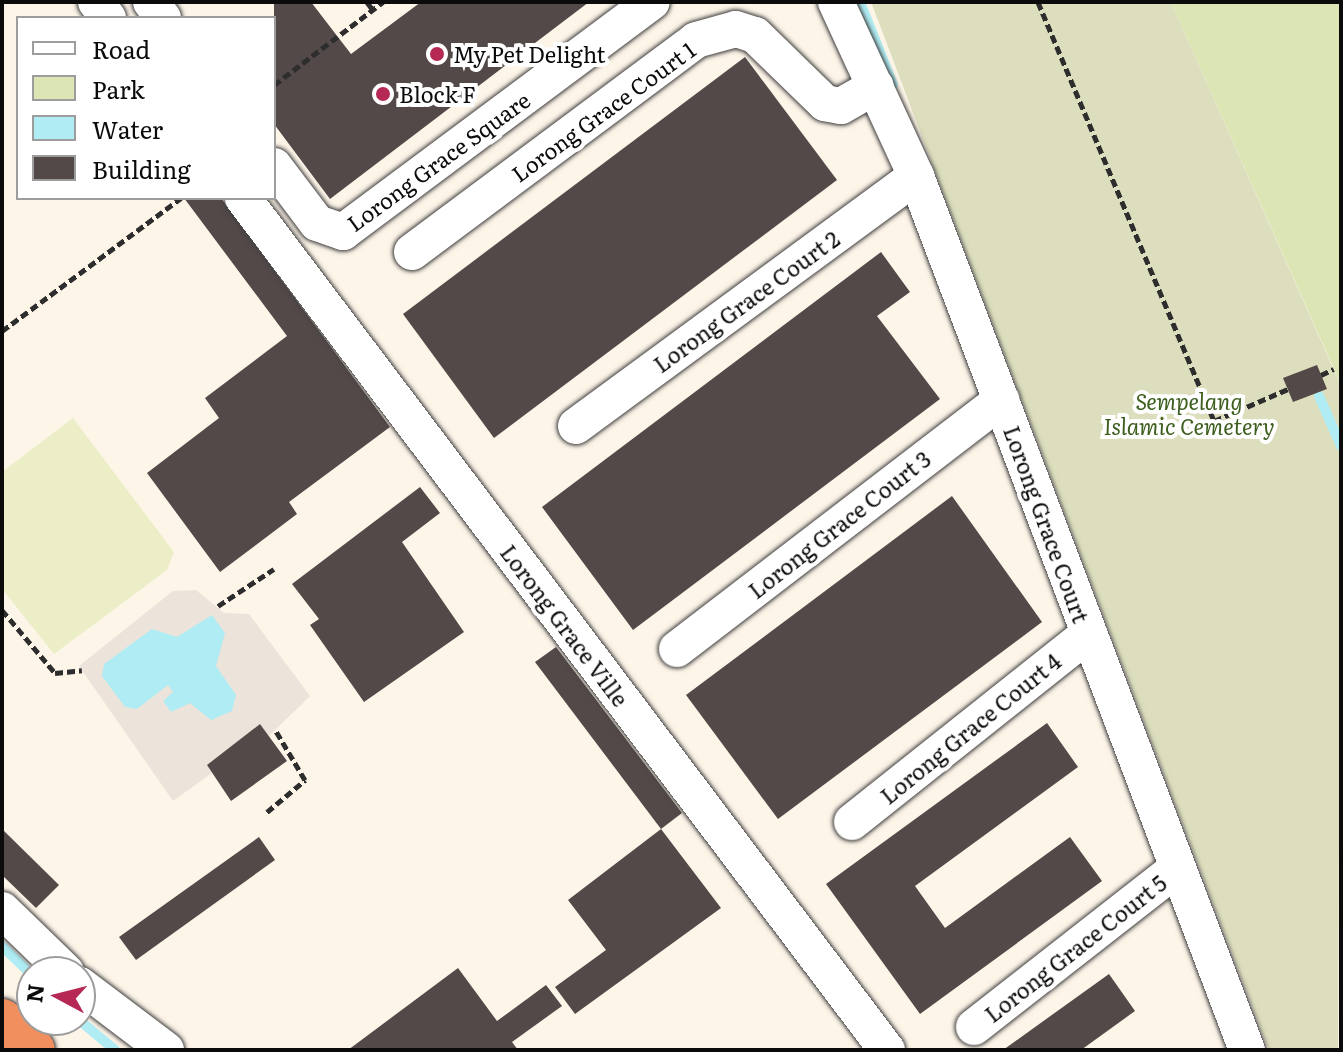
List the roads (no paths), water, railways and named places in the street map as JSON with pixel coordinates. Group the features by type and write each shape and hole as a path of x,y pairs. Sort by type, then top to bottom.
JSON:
{"highway":[{"path":"2,1021 33,1050"}],"street":[{"name":"Lorong Grace Square","path":"276,169 317,223 343,232 652,2"},
{"name":"Lorong Grace Court","path":"836,2 916,176 1247,1050"},
{"name":"Lorong Grace Court 1","path":"412,252 696,40 736,29 755,35 825,103 841,106 876,86"},
{"name":"Lorong Grace Court 2","path":"576,426 916,176"},
{"name":"Lorong Grace Ville","path":"245,200 887,1050"},
{"name":"Lorong Grace Court 3","path":"677,649 1001,400"},
{"name":"Lorong Grace Court 4","path":"852,822 1088,634"},
{"name":"Lorong Grace Court 5","path":"974,1027 1176,869"},
{"path":"2,910 49,956"},
{"path":"96,997 166,1050"}],"water":[{"path":"212,615 225,633 216,666 236,695 232,711 211,720 190,703 171,712 163,701 173,692 168,685 137,709 125,707 102,676 104,664 152,629 177,637"}],"waterway":[{"path":"860,2 893,85"},
{"path":"1319,396 1341,446"},
{"path":"2,946 16,960"},
{"path":"96,1034 115,1050"}],"place":[{"name":"My Pet Delight","path":"437,54"},
{"name":"Block F","path":"383,94"}],"park label":[{"name":"Sempelang Islamic Cemetery","path":"1189,412"}]}
